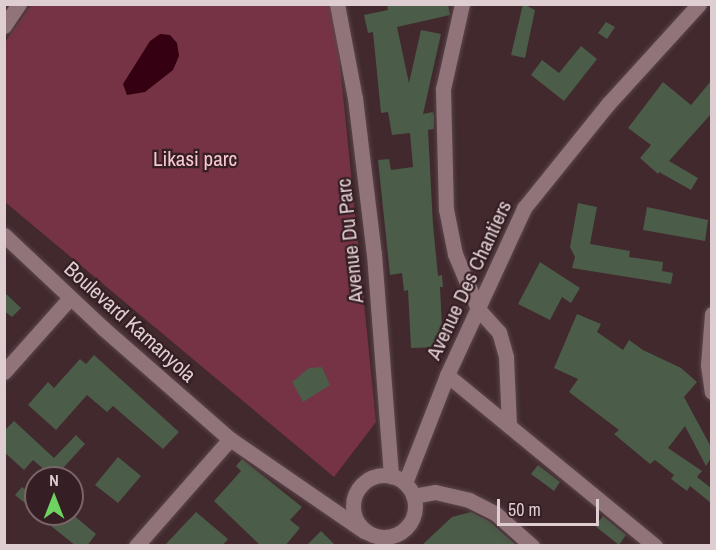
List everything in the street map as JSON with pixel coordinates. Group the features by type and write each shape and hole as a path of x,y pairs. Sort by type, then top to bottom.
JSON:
{"street":[{"path":"4,26 19,4"},
{"name":"Avenue Du Parc","path":"337,4 354,98 403,485"},
{"path":"462,4 443,89 446,209 455,254 477,309 499,332 506,357 509,426"},
{"name":"Avenue Des Chantiers","path":"403,485 447,375 524,208 608,104 699,4"},
{"name":"Boulevard Kamanyola","path":"4,236 70,298 230,439 364,531"},
{"path":"4,372 70,298"},
{"path":"711,314 708,365 711,392"},
{"path":"447,375 655,546"},
{"path":"136,546 230,439"},
{"path":"403,485 412,519 395,540 377,541 364,531 353,515 352,506 358,489 372,477 469,500 495,513 532,546"}],"green space":[{"name":"Likasi parc","path":"31,5 334,5 376,422 334,477 5,202 5,42"}],"shaded area":[{"path":"160,34 170,35 177,43 179,56 173,70 145,92 127,95 123,84 150,41"}],"building":[{"path":"387,4 448,4 450,15 397,27 409,83 421,30 441,34 423,114 433,112 434,116 434,129 428,130 433,225 438,276 442,275 443,287 440,287 443,347 411,348 408,290 404,291 402,273 390,275 378,160 389,159 391,170 413,167 410,133 392,135 388,112 381,113 373,32 368,33 364,15 388,10"},
{"path":"523,4 535,10 525,58 511,55"},
{"path":"606,22 615,27 607,39 598,33"},
{"path":"581,46 597,59 564,101 531,75 542,60 559,73"},
{"path":"711,81 711,114 669,161 698,178 691,190 659,172 658,174 640,158 651,145 628,128 663,82 691,105"},
{"path":"578,203 597,207 590,244 630,251 629,257 663,262 662,271 673,273 671,284 572,268 575,257 570,247"},
{"path":"647,207 708,220 705,241 643,230"},
{"path":"540,262 580,288 571,303 562,297 550,320 518,304"},
{"path":"4,292 21,308 12,317 4,311"},
{"path":"577,314 601,324 597,332 623,350 629,340 643,350 681,368 697,382 684,397 711,447 711,458 706,466 685,426 668,448 702,471 697,477 711,488 711,503 690,486 687,491 671,479 674,475 655,460 650,464 614,434 619,430 569,392 578,379 554,368"},
{"path":"94,355 179,432 163,449 113,406 107,412 87,395 56,430 28,405 48,382 54,388 80,359 86,364"},
{"path":"322,367 330,385 303,402 292,382 309,368"},
{"path":"14,421 54,458 76,435 85,444 65,466 40,466 33,460 28,466 24,466 24,470 4,452 4,431"},
{"path":"118,457 141,476 118,503 95,485"},
{"path":"242,459 302,507 290,520 300,528 285,546 261,546 214,501 241,471 236,466"},
{"path":"538,465 560,482 554,491 531,474"},
{"path":"22,487 24,489 24,502 15,495"},
{"path":"196,512 228,539 222,546 164,546"},
{"path":"471,512 489,521 517,546 421,546 452,517"},
{"path":"603,516 626,535 619,545 595,526"},
{"path":"84,524 96,534 87,546 76,546 51,526 84,526"},
{"path":"321,531 336,546 306,546"}]}
